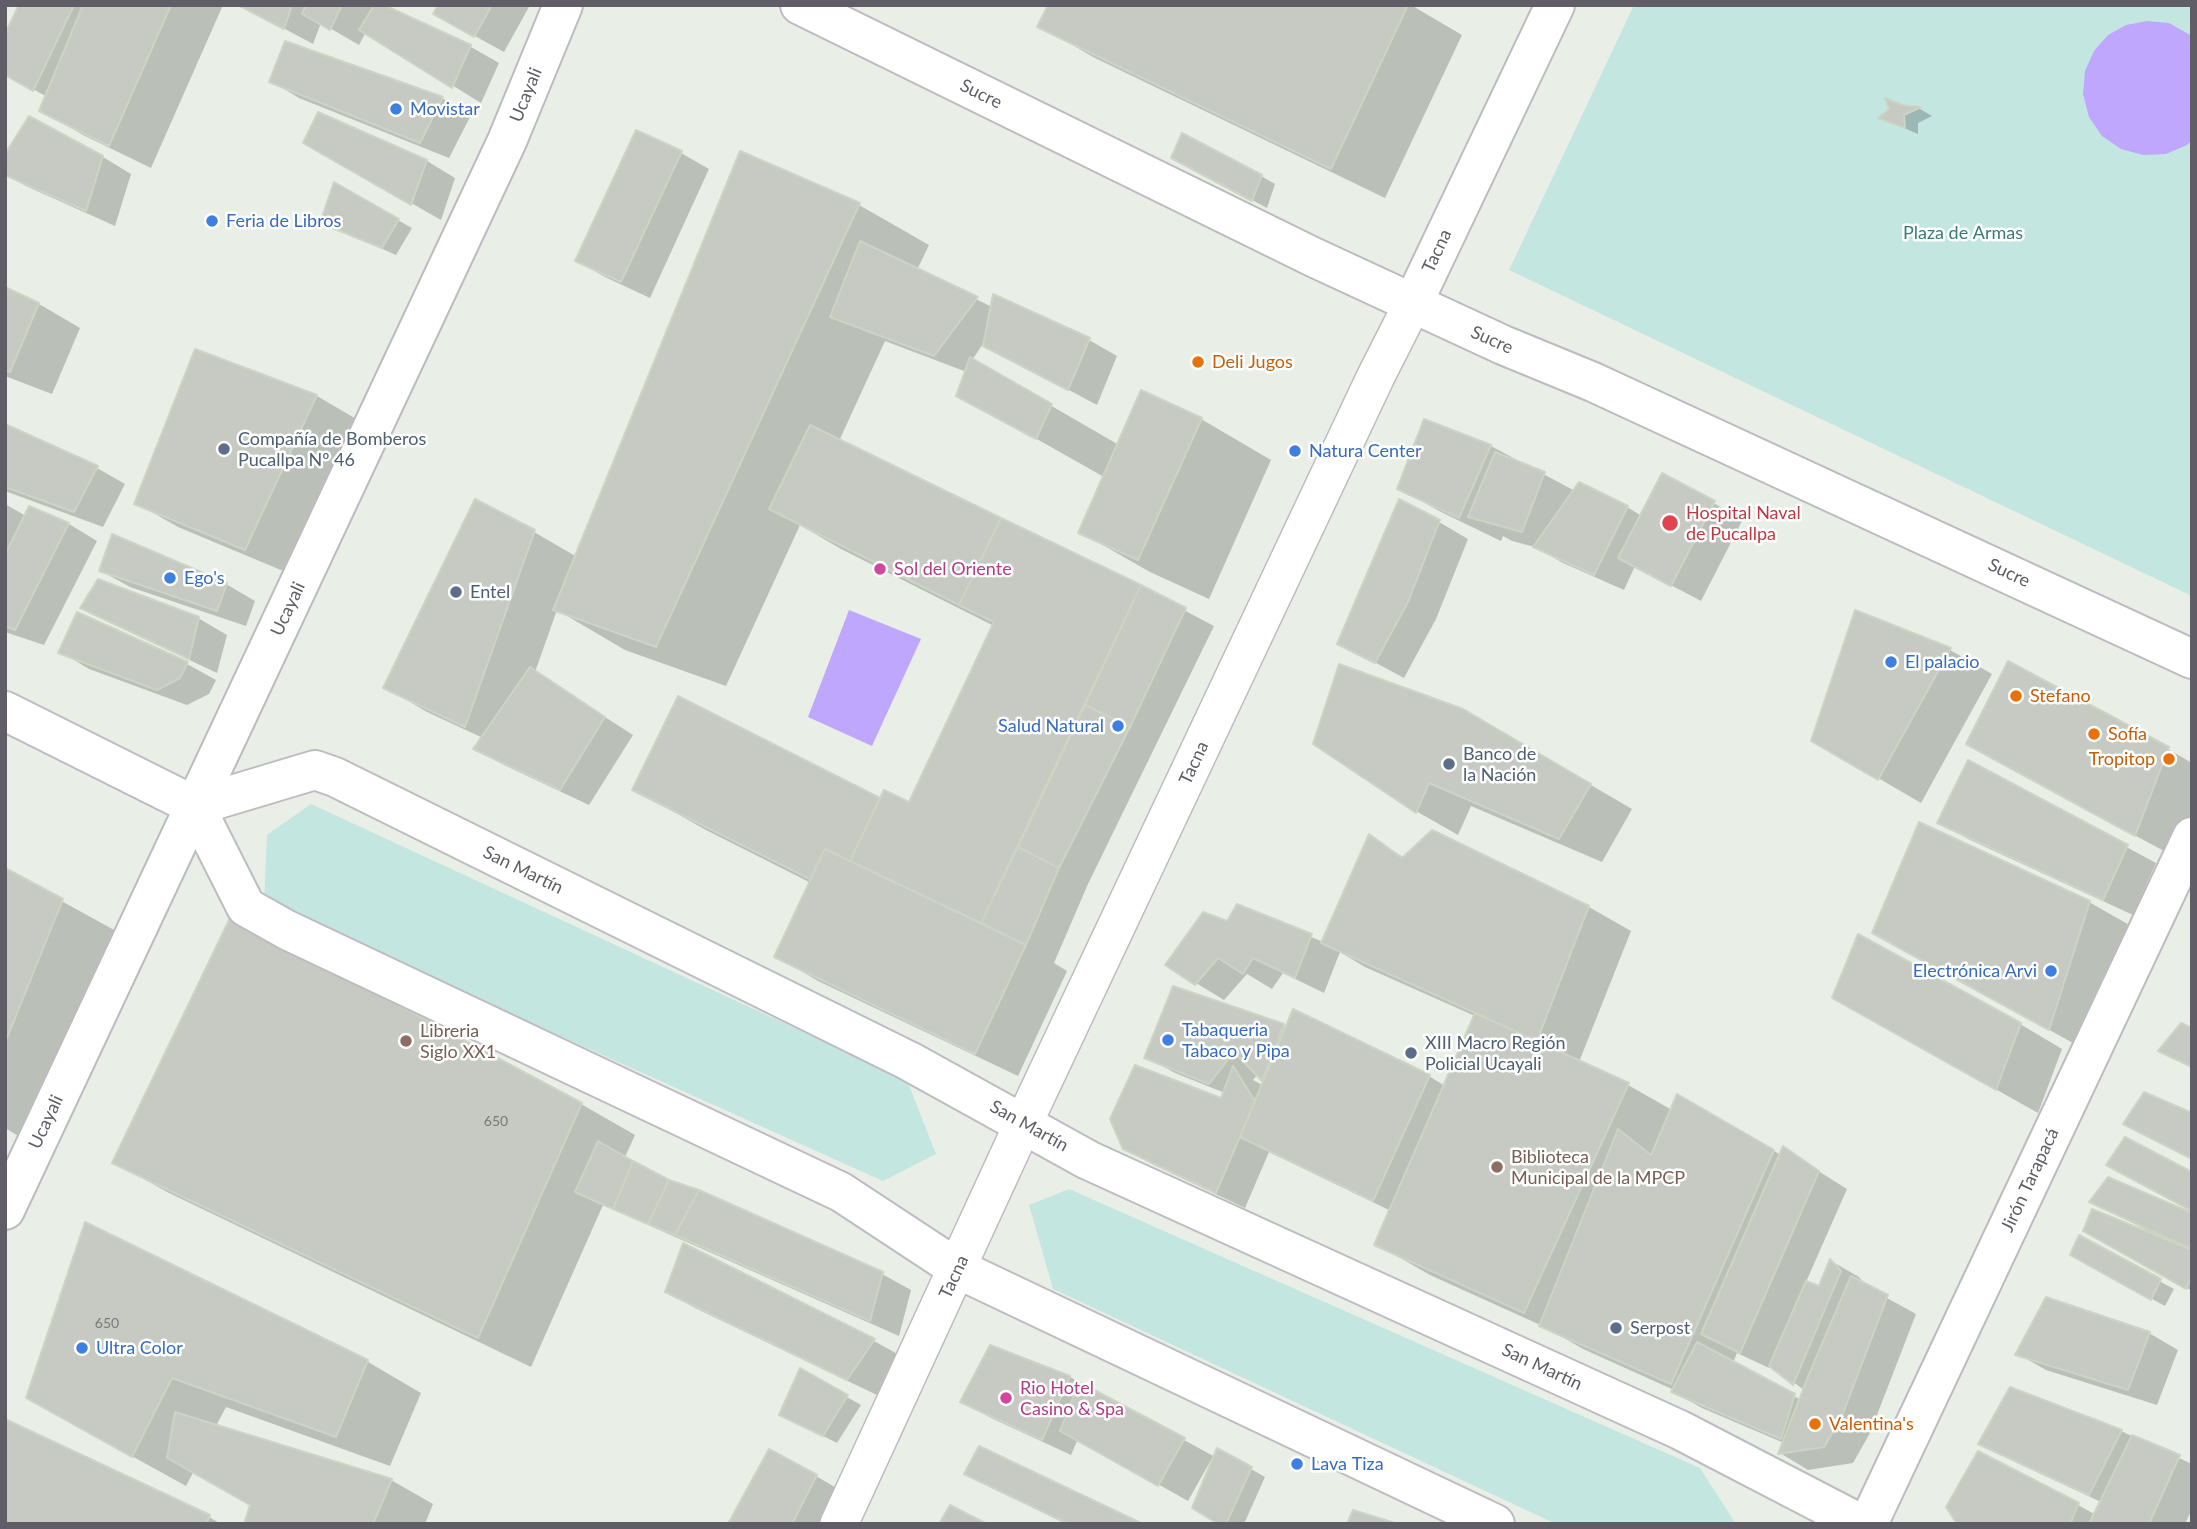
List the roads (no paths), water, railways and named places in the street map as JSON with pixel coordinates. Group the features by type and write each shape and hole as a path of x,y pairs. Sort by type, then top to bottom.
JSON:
{"street":[{"name":"Ucayali","path":"5,1210 495,166 563,5"},
{"name":"Sucre","path":"800,5 1313,257 1503,345 1606,388 2192,659"},
{"name":"Tacna","path":"839,1524 1024,1122 1365,399 1555,5"},
{"path":"5,711 195,806 246,907 287,930 841,1192 958,1269 1495,1524"},
{"name":"San Martín","path":"195,806 315,770 335,777 909,1061 1024,1122 1088,1160 1680,1430 1861,1524"},
{"name":"Jirón Tarapacá","path":"1868,1524 2192,837"}],"place":[{"name":"Movistar","path":"396,109"},
{"name":"Feria de Libros","path":"212,221"},
{"name":"Deli Jugos","path":"1198,362"},
{"name":"Compañía de Bomberos Pucallpa Nº 46","path":"224,449"},
{"name":"Natura Center","path":"1295,451"},
{"name":"Hospital Naval de Pucallpa","path":"1670,523"},
{"name":"Sol del Oriente","path":"880,569"},
{"name":"Ego's","path":"170,578"},
{"name":"Entel","path":"456,592"},
{"name":"El palacio","path":"1891,662"},
{"name":"Stefano","path":"2016,696"},
{"name":"Salud Natural","path":"1118,726"},
{"name":"Sofía","path":"2094,734"},
{"name":"Tropitop","path":"2169,759"},
{"name":"Banco de la Nación","path":"1449,764"},
{"name":"Electrónica Arvi","path":"2051,971"},
{"name":"Tabaqueria Tabaco y Pipa","path":"1168,1040"},
{"name":"Libreria Siglo XX1","path":"406,1041"},
{"name":"XIII Macro Región Policial Ucayali","path":"1411,1053"},
{"name":"Biblioteca Municipal de la MPCP","path":"1497,1167"},
{"name":"Serpost","path":"1616,1328"},
{"name":"Ultra Color","path":"82,1348"},
{"name":"Rio Hotel Casino & Spa","path":"1006,1398"},
{"name":"Valentina's","path":"1815,1424"},
{"name":"Lava Tiza","path":"1297,1464"}],"park label":[{"name":"Plaza de Armas","path":"1963,233"}]}
